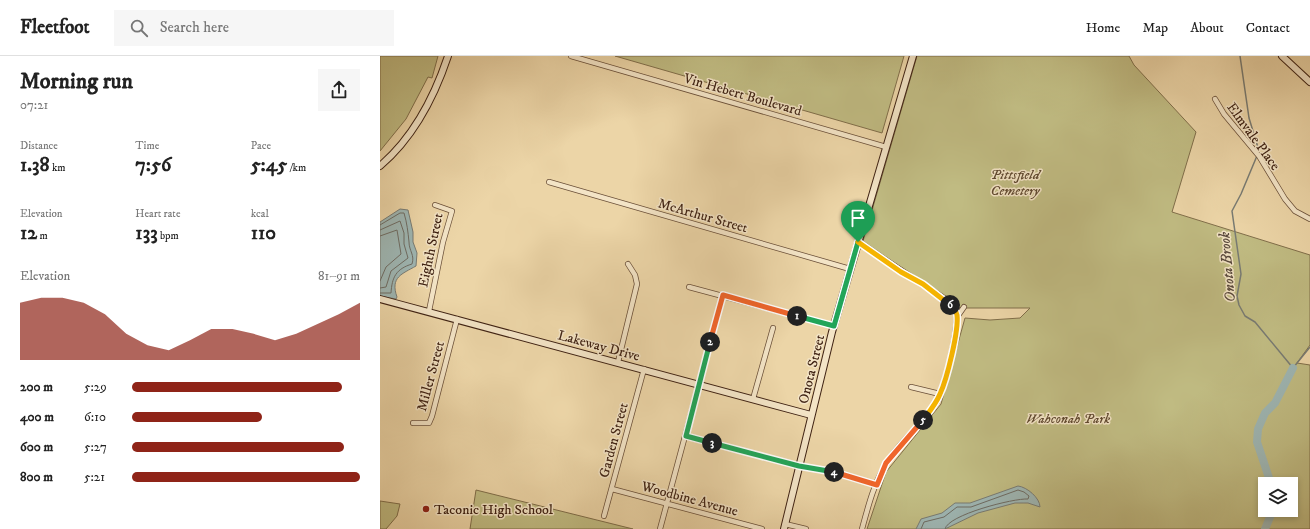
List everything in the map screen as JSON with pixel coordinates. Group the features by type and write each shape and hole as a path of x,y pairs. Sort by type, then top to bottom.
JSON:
{"street":[{"path":"380,166 407,138 426,110 439,84 448,56"},
{"name":"Vin Hebert Boulevard","path":"571,56 886,147"},
{"name":"Onota Street","path":"785,527 811,415 834,326 912,56"},
{"path":"1282,56 1310,82"},
{"name":"Elmvale Place","path":"1215,99 1224,114 1258,155 1286,201 1295,211 1310,219"},
{"name":"McArthur Street","path":"550,182 850,269"},
{"name":"Eighth Street","path":"429,311 443,242 452,211 435,205"},
{"path":"858,242 944,298 954,308 957,317"},
{"path":"618,362 637,284 635,275 628,264"},
{"path":"689,287 834,326"},
{"path":"660,529 723,295"},
{"name":"Lakeway Drive","path":"380,299 811,415"},
{"path":"862,529 886,463 935,405 940,394 952,347 957,317 964,307"},
{"name":"Miller Street","path":"413,423 429,423 432,416 457,319"},
{"path":"753,399 773,328"},
{"name":"Garden Street","path":"604,516 644,370"},
{"path":"911,387 940,394"},
{"path":"686,436 799,466 835,472 877,485"},
{"name":"Woodbine Avenue","path":"612,489 762,529"},
{"path":"785,527 806,529"}],"green space":[{"path":"380,56 438,56 432,78 428,77 406,119 380,151"},
{"path":"615,56 904,56 882,133"},
{"path":"917,56 1129,56 1134,65 1196,132 1172,212 1310,255 1310,345 1297,363 1310,365 1310,529 867,529 886,472 941,404 965,318 990,320 1020,318 1030,308 960,308 863,241"},
{"path":"476,490 633,529 470,529"},
{"path":"380,501 400,504 397,516 386,529 380,529"}],"water":[{"path":"400,209 408,210 413,232 413,242 417,253 416,266 402,274 396,281 396,299 380,296 380,222"},
{"path":"1018,486 1025,488 1032,494 1038,500 1040,507 1028,503 1015,503 978,513 945,529 916,529 921,519 942,513 955,503 970,503"}],"waterway":[{"name":"Onota Brook","path":"1240,56 1249,118 1259,151 1241,194 1232,211 1241,274 1237,296 1239,305 1245,316 1255,322 1293,368 1310,347"},
{"path":"1269,477 1257,442 1258,429 1265,413 1275,403 1293,368"},
{"path":"1265,529 1270,517"}],"place":[{"name":"Taconic High School","path":"426,509"}],"route":[{"path":"858,242 882,257 901,272 944,298 954,308 957,314 951,354 940,394 935,405 886,463 877,485 835,472 774,460 686,436 703,366 723,295 834,326 858,242"}],"park label":[{"name":"Pittsfield Cemetery","path":"1015,182"},
{"name":"Wahconah Park","path":"1068,418"}]}
